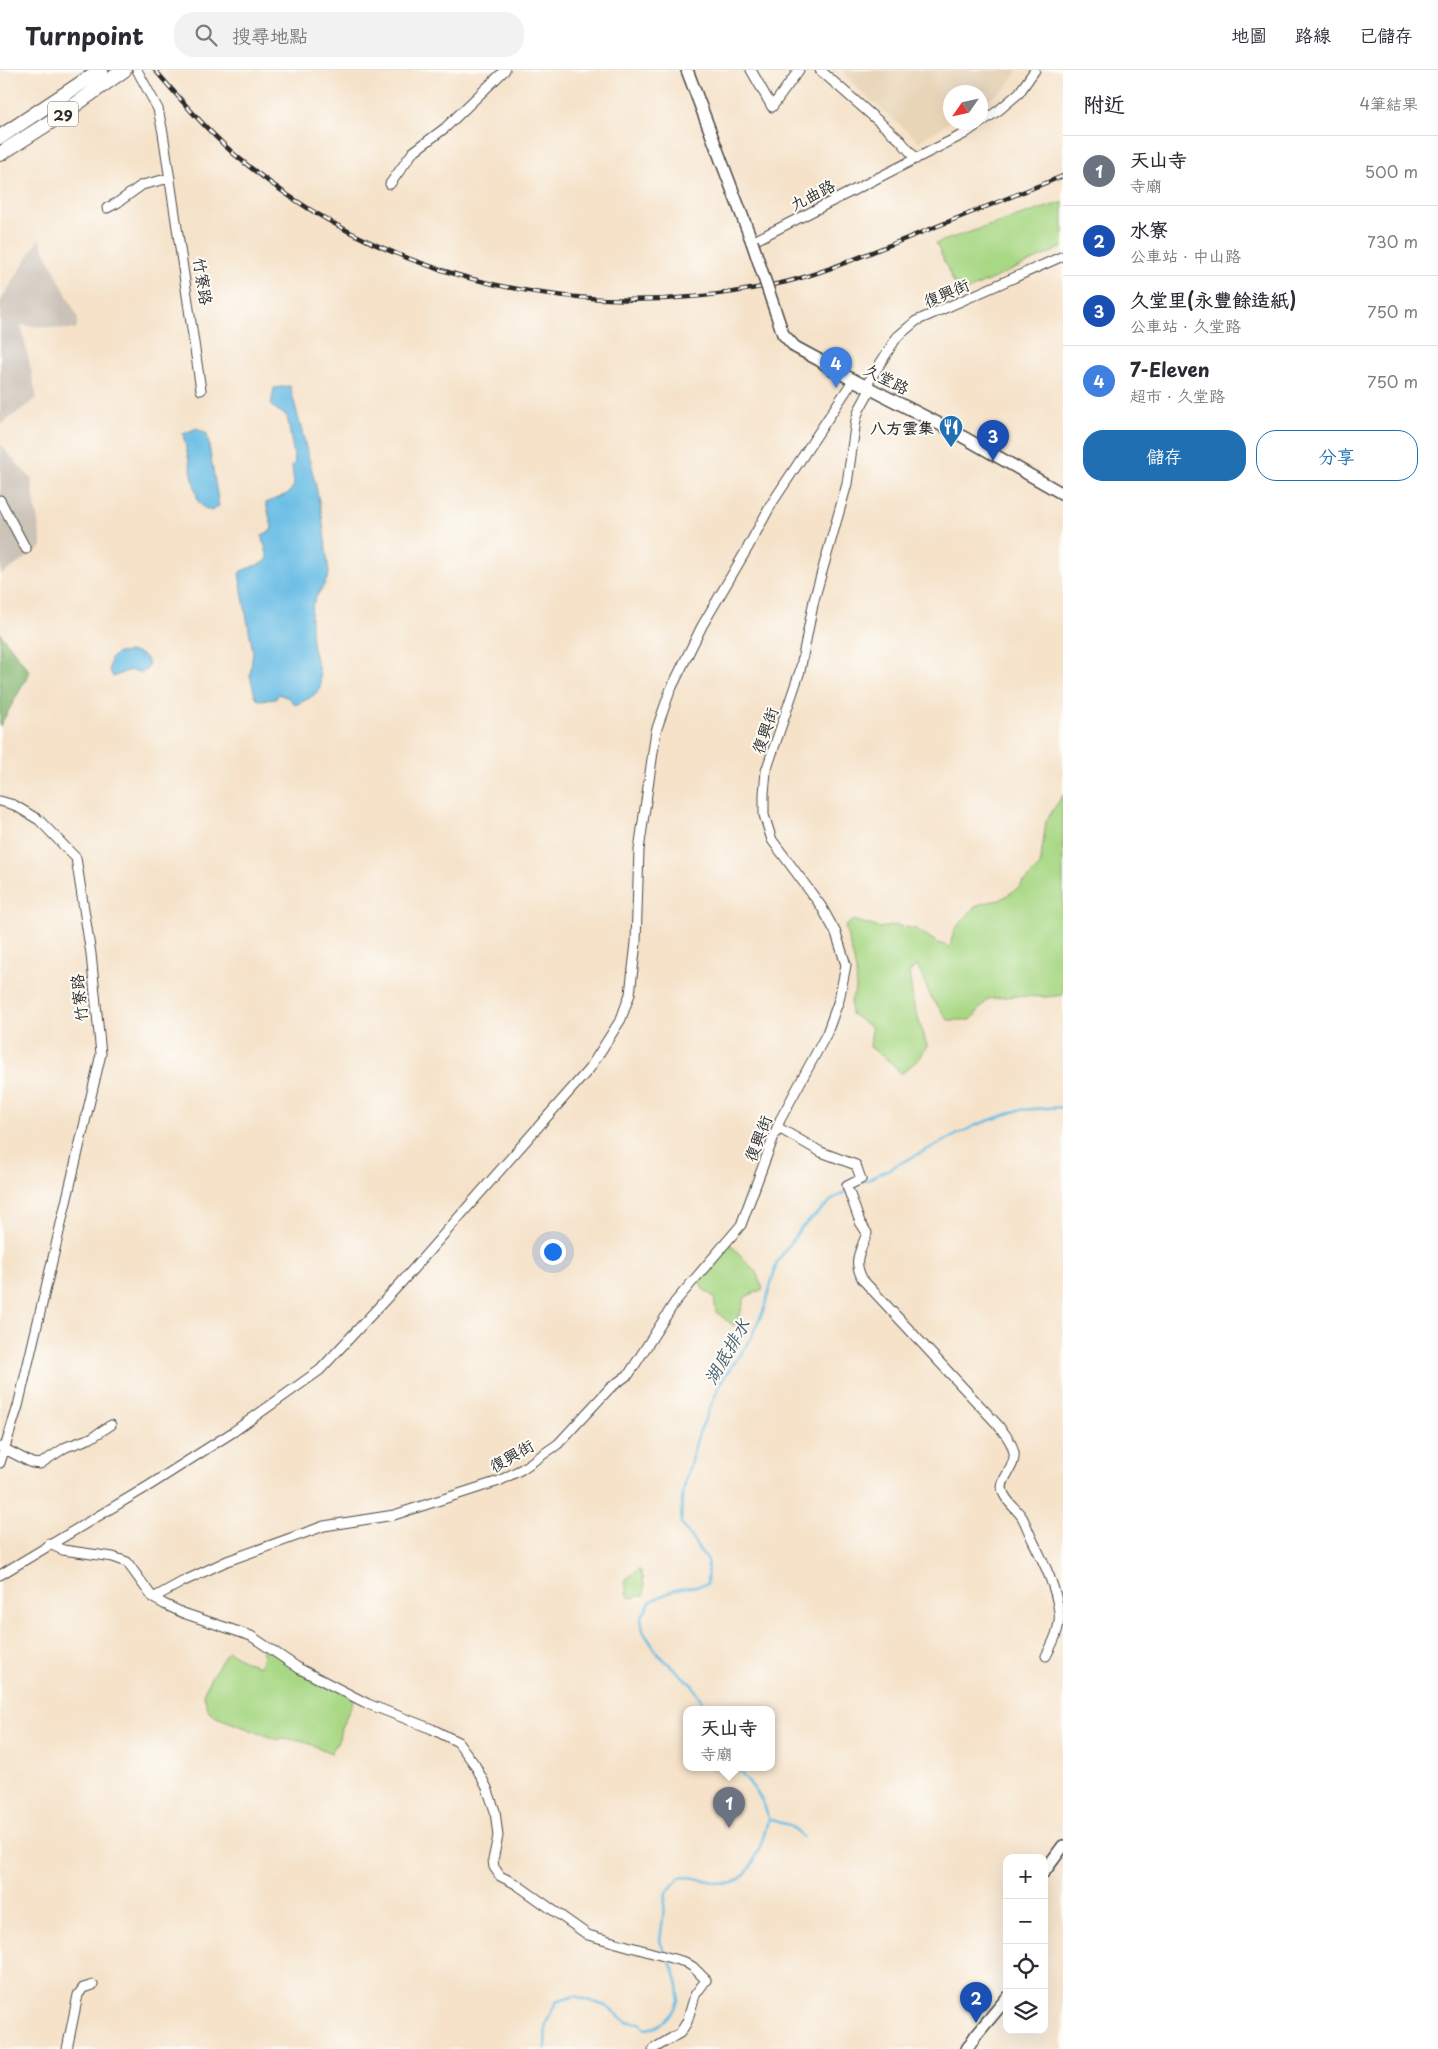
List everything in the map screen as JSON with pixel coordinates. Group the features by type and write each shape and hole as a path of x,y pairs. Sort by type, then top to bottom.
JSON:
{"main road":[{"name":"29","path":"0,137 101,70"},
{"name":"29","path":"0,154 58,117 124,70"}],"street":[{"name":"竹寮路","path":"137,70 158,109 164,133 201,390"},
{"path":"390,184 413,152 445,128 505,70"},
{"path":"687,70 752,242"},
{"path":"750,70 772,107 799,70"},
{"path":"820,70 900,140 916,158"},
{"name":"九曲路","path":"752,242 964,134 999,110 1019,93 1035,70"},
{"path":"107,208 142,186 170,178"},
{"name":"久堂路","path":"752,242 783,334 795,347 832,369 951,430 1063,494"},
{"name":"復興街","path":"153,1598 227,1561 324,1526 394,1515 499,1481 522,1469 558,1444 610,1388 629,1374 675,1302 741,1225 777,1127 826,1033 839,1000 846,965 836,933 821,906 772,840 764,815 766,771 800,671 814,600 848,484 859,410 869,387 897,336 916,322 1063,256"},
{"path":"0,1575 233,1432 320,1370 400,1284 590,1068 620,1019 630,994 636,943 639,850 656,731 670,691 702,626 748,549 772,503 854,379"},
{"path":"0,500 26,549"},
{"name":"竹寮路","path":"0,801 14,805 38,820 76,858 91,954 101,1054 18,1406 2,1447 0,1463"},
{"path":"777,1127 821,1152 856,1164 860,1179 846,1186 860,1222 867,1233 858,1258 857,1268 864,1280 1010,1440 1014,1455 1013,1466 1004,1481 1002,1490 1010,1506 1021,1516 1049,1575 1060,1613 1053,1644 1046,1656"},
{"path":"2,1447 32,1463 40,1464 66,1448 90,1438 111,1425"},
{"path":"49,1544 63,1550 112,1557 126,1562 153,1598 183,1613 251,1636 300,1669 368,1704 432,1729 458,1742 475,1765 487,1788 495,1810 498,1836 492,1860 500,1876 516,1884 588,1935 607,1942 673,1959 693,1967 706,1980 695,1995 687,2022 680,2033 653,2049"},
{"path":"1048,1867 1063,1846"},
{"path":"67,2049 78,1995 82,1988 93,1985"},
{"path":"967,2049 976,2035 1003,2003"}],"shaded area":[{"path":"841,70 1018,70 1005,89 988,100 988,85 943,85 943,126 919,141 859,90"},
{"path":"39,239 78,318 76,330 21,325 37,398 0,425 0,302"},
{"path":"0,444 31,479 42,547 1,575"}],"green space":[{"path":"1063,202 1063,247 959,294 936,243"},
{"path":"0,633 30,672 0,726"},
{"path":"1063,795 1063,995 1047,997 1015,996 988,999 971,1020 948,1020 931,997 917,965 909,973 914,1006 927,1046 920,1058 901,1074 893,1064 870,1047 872,1028 851,1014 851,1004 857,980 845,927 853,920 880,928 896,925 916,929 938,943 950,947 954,930 975,907 983,903 1000,900 1018,888 1040,866 1046,821"},
{"path":"729,1243 756,1272 763,1289 745,1297 734,1326 716,1312 714,1297 703,1289 699,1279"},
{"path":"639,1569 643,1577 645,1595 630,1598 627,1595 625,1580"},
{"path":"263,1643 355,1697 341,1728 339,1739 331,1753 301,1740 275,1739 216,1717 209,1711 203,1694 211,1677 228,1651 246,1662 260,1666 263,1656"}],"water":[{"path":"290,386 315,482 322,516 329,573 326,582 313,602 311,616 312,642 320,675 320,687 313,695 295,705 289,698 278,694 276,699 258,700 255,695 250,676 253,652 239,574 241,571 265,562 268,558 262,535 271,531 272,527 266,503 289,493 294,485 292,465 295,462 287,416 271,406 274,388"},
{"path":"197,428 207,434 219,506 211,511 203,507 198,501 183,434"},
{"path":"135,652 146,658 148,662 147,669 143,673 130,670 113,677 109,670 111,658 118,653"}],"waterway":[{"name":"湖底排水","path":"863,1182 976,1125 1019,1110 1063,1107"},
{"name":"湖底排水","path":"704,1706 693,1686 658,1654 643,1631 641,1618 651,1601 674,1590 707,1584 708,1562 681,1523 682,1499 686,1478 699,1433 722,1380 748,1344 764,1309 777,1262 800,1229 833,1199 847,1191"},
{"name":"湖底排水","path":"739,1771 761,1799 768,1819 789,1825 803,1837"},
{"path":"665,1953 660,1941 666,1893 680,1877 726,1884 735,1882 743,1877 760,1848 768,1819"},
{"path":"545,2049 546,2023 556,2002 575,1996 606,2006 627,2022 640,2023 645,2029 654,2028 661,2024 672,2013 678,1999 678,1984 669,1960"}],"railway":[{"path":"155,70 203,124 234,154 294,199 358,236 425,264 494,284 566,296 638,300 712,295 786,282 841,264 1063,176"}],"place":[{"name":"7-Eleven","path":"836,388"},
{"name":"八方雲集","path":"951,448"},
{"name":"久堂里(永豐餘造紙)","path":"993,461"},
{"name":"天山寺","path":"729,1828"},
{"name":"水寮","path":"976,2023"}]}
